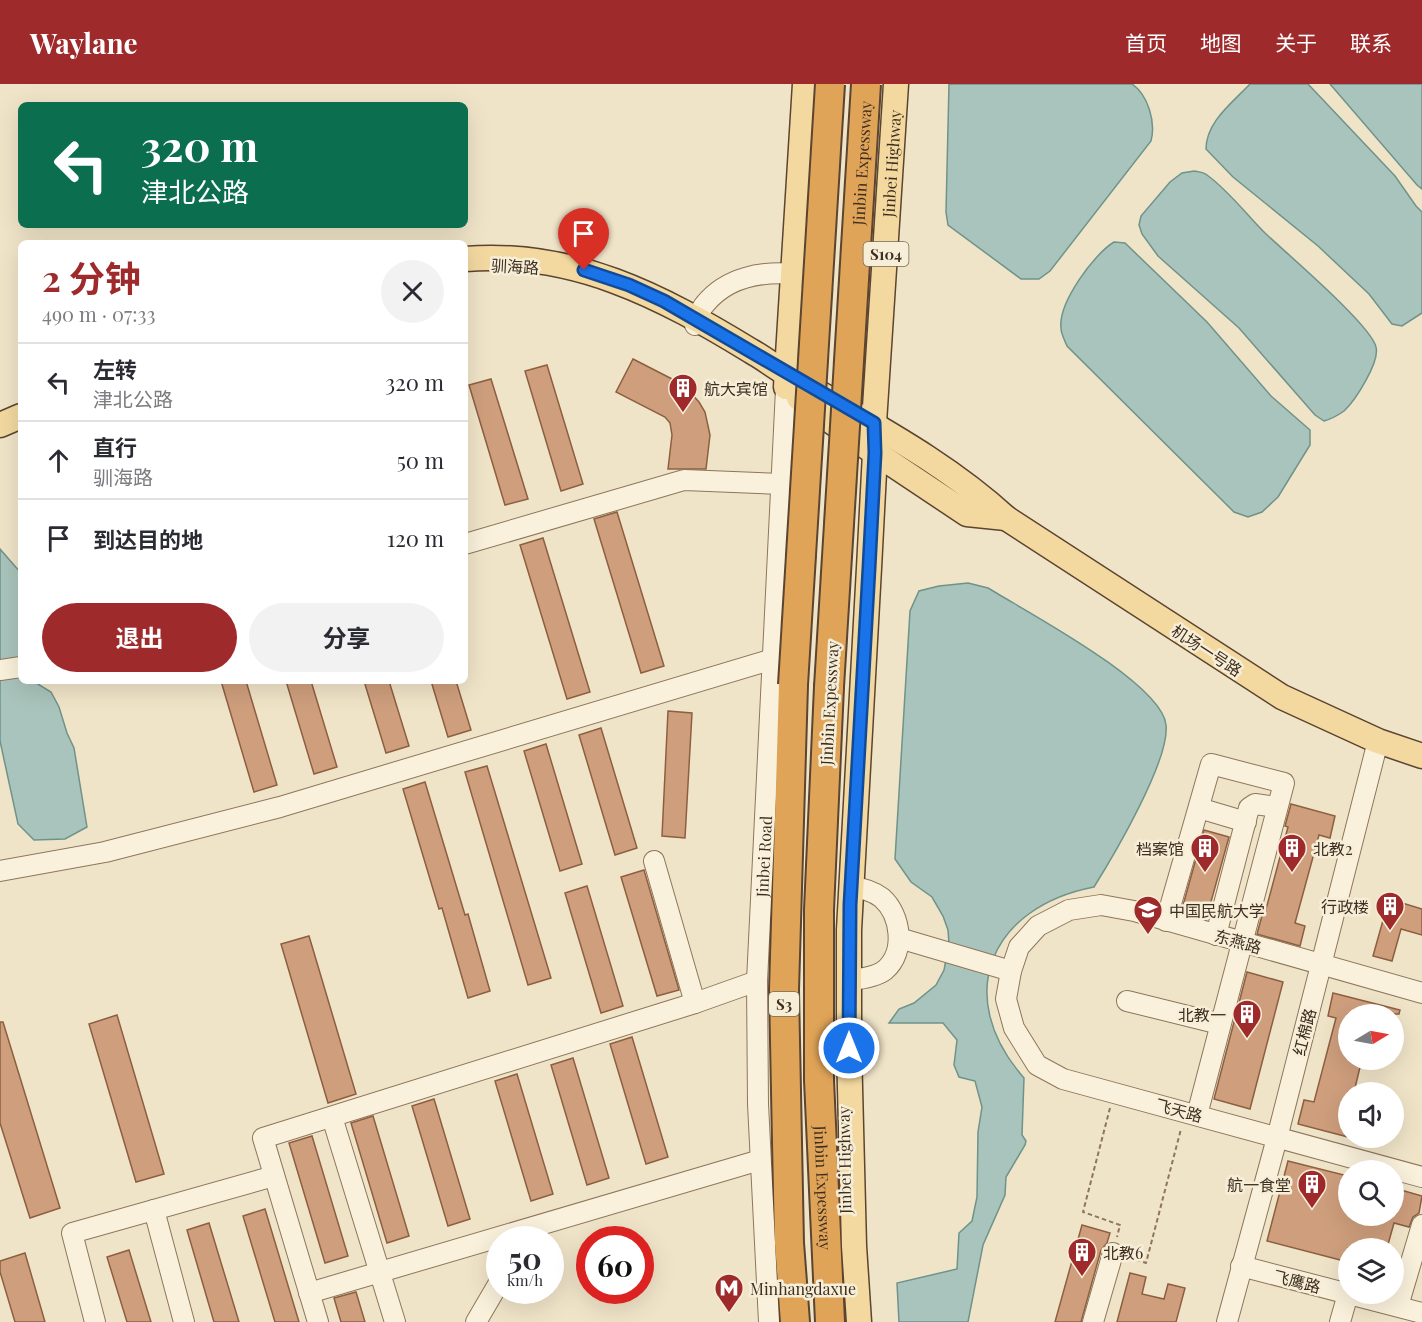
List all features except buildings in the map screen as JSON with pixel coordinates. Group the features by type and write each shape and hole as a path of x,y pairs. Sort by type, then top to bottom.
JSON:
{"highway":[{"name":"S3","path":"795,1322 789,1243 784,990 793,685 830,84"},
{"name":"Jinbin Expessway","path":"830,1322 820,1092 819,921 829,687 866,84"}],"main road":[{"path":"787,382 805,84"},
{"name":"Jinbei Highway","path":"851,1322 843,1164 842,960 871,450 896,84"},
{"name":"驯海路","path":"468,259 520,259 584,270 629,285 696,322 787,382"},
{"name":"驯海路","path":"468,266 516,265 580,274 609,283 696,322"},
{"name":"机场一号路","path":"787,382 874,423 977,491 1006,518 1282,697 1378,741 1422,756"},
{"name":"机场一号路","path":"787,382 871,450 967,514 1006,518"},
{"path":"0,424 18,417"},
{"path":"0,430 18,423"},
{"name":"Jinbei Highway","path":"859,1322 852,1172 849,980 851,887 871,450"}],"street":[{"path":"696,322 703,305 718,291 736,281 766,274 795,274"},
{"name":"Jinbei Road","path":"769,1322 760,1160 757,981 787,382"},
{"path":"468,543 684,480 783,484"},
{"path":"0,871 105,852 280,807 773,659"},
{"path":"0,670 18,667"},
{"name":"红棉路","path":"1227,1322 1277,1138 1378,741"},
{"path":"1166,921 1211,764 1284,783 1220,1024 1191,1113"},
{"path":"1216,935 1249,808 1255,804 1277,807"},
{"path":"1199,808 1246,822"},
{"path":"654,861 695,1003"},
{"path":"849,980 875,975 884,970 894,959 899,938 890,906 880,896 864,889 851,887"},
{"name":"东燕路","path":"1011,971 1018,947 1038,926 1069,910 1101,905 1422,993"},
{"path":"899,938 1011,971"},
{"name":"飞天路","path":"1011,971 1006,999 1014,1028 1037,1065 1063,1079 1422,1177"},
{"path":"318,1322 263,1138 695,1003 757,981"},
{"path":"1126,1001 1220,1024"},
{"path":"332,1117 395,1322"},
{"path":"549,1226 760,1160"},
{"path":"95,1322 72,1233 274,1176"},
{"path":"154,1210 184,1322"},
{"path":"1398,1306 1422,1225"},
{"path":"309,1293 486,1244"},
{"path":"1093,1322 1113,1253"},
{"name":"飞鹰路","path":"1241,1266 1338,1291"},
{"path":"476,1322 487,1304"},
{"path":"1341,1322 1346,1304"},
{"name":"飞鹰路","path":"1390,1304 1422,1313"}],"path":[{"path":"1114,1093 1083,1212 1120,1225 1113,1253 1146,1263 1191,1113"}],"water":[{"path":"949,84 1132,84 1146,102 1151,118 1151,141 1050,271 1039,279 1021,279 948,225 946,212"},
{"path":"1250,84 1308,84 1395,176 1422,212 1422,313 1402,326 1392,324 1369,294 1318,246 1233,177 1206,149 1210,130 1215,122"},
{"path":"1330,84 1422,84 1422,189 1417,185"},
{"path":"1194,171 1205,174 1223,188 1265,233 1360,323 1371,337 1376,347 1376,354 1371,371 1344,411 1324,421 1315,415 1239,328 1158,256 1142,234 1139,225 1141,216 1170,182 1182,173"},
{"path":"1114,242 1125,243 1207,322 1271,396 1310,430 1310,445 1278,497 1262,512 1248,517 1234,512 1067,346 1061,328 1065,306 1088,268"},
{"path":"0,549 18,570 18,684 38,684 51,692 59,707 74,748 87,827 65,839 34,840 18,824 0,741"},
{"path":"968,583 988,588 1060,630 1118,669 1142,689 1159,708 1166,725 1165,741 1139,807 1094,887 1058,898 1029,914 1007,935 993,959 987,987 990,1016 1002,1047 1024,1078 1022,1135 1026,1141 1025,1145 1006,1177 1005,1195 983,1245 968,1322 899,1322 897,1283 957,1269 959,1233 972,1221 977,1197 978,1132 982,1107 975,1081 959,1077 954,1065 957,1040 943,1023 889,1023 899,1009 914,1003 936,985 944,970 949,944 948,930 943,916 932,897 911,882 895,859 910,611 919,591"}],"place":[{"name":"航大宾馆","path":"683,414"},
{"name":"档案馆","path":"1205,874"},
{"name":"北教2","path":"1292,874"},
{"name":"行政楼","path":"1390,932"},
{"name":"中国民航大学","path":"1148,936"},
{"name":"北教一","path":"1247,1040"},
{"name":"航一食堂","path":"1312,1210"},
{"name":"北教6","path":"1082,1278"},
{"name":"Minhangdaxue","path":"729,1314"}],"route":[{"path":"584,270 629,285 664,301 874,423 875,453 850,905 849,1048"}]}
